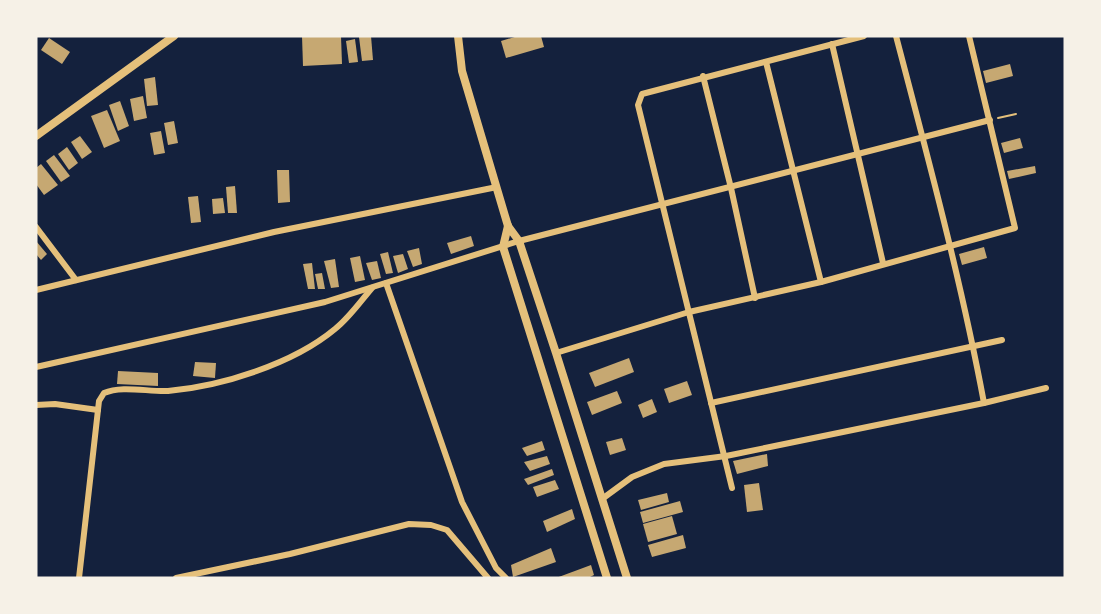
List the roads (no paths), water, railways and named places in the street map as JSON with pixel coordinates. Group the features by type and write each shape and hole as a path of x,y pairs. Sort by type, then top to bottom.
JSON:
{"street":[{"path":"36,136 174,36"},
{"path":"458,36 462,71 508,226 519,241 627,578"},
{"path":"732,488 726,456 638,105 642,94 703,76 864,36"},
{"path":"896,36 974,346 984,403"},
{"path":"556,353 689,312 820,282 1015,228 969,36"},
{"path":"832,44 883,263"},
{"path":"766,62 820,282"},
{"path":"703,76 755,298"},
{"path":"36,367 325,302 519,241 990,120"},
{"path":"36,290 274,232 497,187"},
{"path":"508,226 502,247 607,578"},
{"path":"36,227 76,280"},
{"path":"386,283 462,502 496,568 506,578"},
{"path":"79,578 99,401 106,391 167,391 210,386 262,369 318,343 338,327 373,287"},
{"path":"711,403 1002,340"},
{"path":"602,499 632,477 664,464 726,456 1046,388"},
{"path":"36,405 55,404 98,410"},
{"path":"176,578 290,554 409,524 431,525 447,530 488,578"}]}
